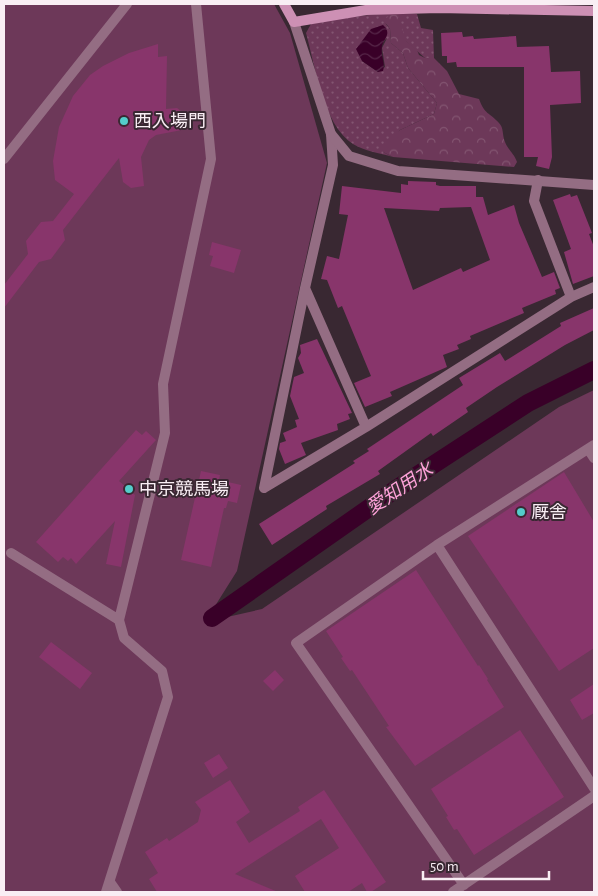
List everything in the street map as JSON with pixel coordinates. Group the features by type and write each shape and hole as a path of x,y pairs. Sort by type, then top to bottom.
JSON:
{"main road":[{"path":"284,4 294,22 366,10 439,6 594,11"}],"street":[{"path":"4,159 127,4"},
{"path":"117,892 108,887 168,696 162,671 124,638 119,620 165,434 163,384 211,159 196,4"},
{"path":"294,22 331,134 333,165 305,288 264,488 366,427 570,297 594,287"},
{"path":"331,134 350,156 398,171 594,184"},
{"path":"538,180 534,201 570,297"},
{"path":"305,288 366,427"},
{"path":"464,885 296,643 437,545 591,447 594,458"},
{"path":"437,545 594,788"},
{"path":"11,553 119,620"},
{"path":"453,892 594,796"}],"green space":[{"name":"中京競馬場","path":"4,4 274,4 290,33 327,163 237,571 210,614 214,620 262,609 559,407 594,390 594,892 4,892"},
{"path":"390,13 417,14 421,28 433,30 434,58 425,58 385,23 390,29 391,43 403,53 408,68 437,103 434,114 400,130 383,152 393,157 353,144 334,123 327,109 306,33 311,24 338,18","holes":["387,38 382,48 385,67 378,72 362,61"]},
{"path":"390,15 398,15 406,41 417,50 419,55 425,58 434,58 447,71 459,94 479,99 485,111 499,123 502,127 506,145 517,162 514,167 393,157 383,152 381,147 400,130 434,114 437,103 408,68 403,53 391,43 390,29 384,20"}],"water":[{"path":"383,25 387,33 382,49 384,68 383,71 378,72 362,61 356,49 371,29"}],"building":[{"path":"462,32 463,37 473,36 474,39 516,36 517,47 549,46 551,72 580,71 581,103 550,105 552,157 549,169 536,166 538,157 524,157 524,67 457,67 456,62 447,63 447,56 442,56 441,33"},
{"name":"西入場門","path":"158,44 158,57 167,56 166,109 177,108 186,115 187,129 156,135 149,140 141,157 144,186 131,188 123,182 119,158 63,230 65,240 51,259 39,262 4,308 4,285 28,254 26,241 41,222 53,221 74,194 55,180 53,161 59,127 73,96 90,75 103,66 129,53"},
{"path":"408,181 436,182 436,185 440,186 476,186 476,197 483,197 488,215 514,205 519,223 542,277 554,272 560,288 555,290 556,294 522,308 524,313 470,336 471,339 457,345 459,349 443,355 447,367 390,392 392,396 365,407 354,383 371,376 342,306 338,308 327,280 321,279 327,256 339,259 348,215 339,214 342,186 401,193 401,184 408,185","holes":["471,207 490,260 463,272 461,268 413,290 384,208 439,211 440,208"]},
{"path":"570,194 571,197 577,195 592,233 589,234 594,247 594,276 573,284 564,252 571,249 553,200"},
{"path":"212,242 241,250 234,273 210,266 213,256 209,255"},
{"path":"594,308 594,330 565,345 497,387 466,408 468,412 433,436 431,433 378,471 380,474 326,506 327,509 272,545 259,524 355,463 353,461 369,451 367,449 463,385 459,378 500,353 505,361 561,326 560,323"},
{"path":"317,339 352,413 348,414 350,419 337,424 338,430 301,443 306,455 285,464 279,449 280,443 286,441 283,433 297,427 295,420 299,419 290,396 294,377 304,373 298,358 301,353 300,345"},
{"path":"136,430 142,435 146,431 156,440 119,481 135,495 121,567 106,564 115,521 76,564 71,558 68,561 63,557 58,562 36,542"},
{"path":"201,471 220,475 219,480 241,485 237,503 228,501 226,508 224,508 211,567 181,560"},
{"path":"564,472 594,522 594,648 559,671 468,536"},
{"path":"416,570 488,679 504,707 415,766 386,727 389,726 352,670 350,671 341,658 343,657 326,631"},
{"path":"51,642 92,673 80,689 39,657"},
{"path":"275,670 284,680 273,691 263,681"},
{"path":"594,684 594,713 582,720 570,700"},
{"path":"520,730 564,797 474,855 457,829 454,830 446,817 448,816 431,789"},
{"path":"219,754 228,768 213,778 204,763"},
{"path":"230,780 250,812 236,822 249,843 300,811 298,807 324,790 386,882 371,892 367,892 362,883 348,892 305,892 295,876 339,848 321,819 235,874 278,892 157,892 149,879 158,873 145,852 167,838 169,841 198,822 201,810 195,802"}],"waterway":[{"name":"愛知用水","path":"212,618 396,489 528,403 594,370"}],"place":[{"name":"西入場門","path":"124,121"},
{"name":"中京競馬場","path":"129,489"},
{"name":"厩舎","path":"521,512"}]}
